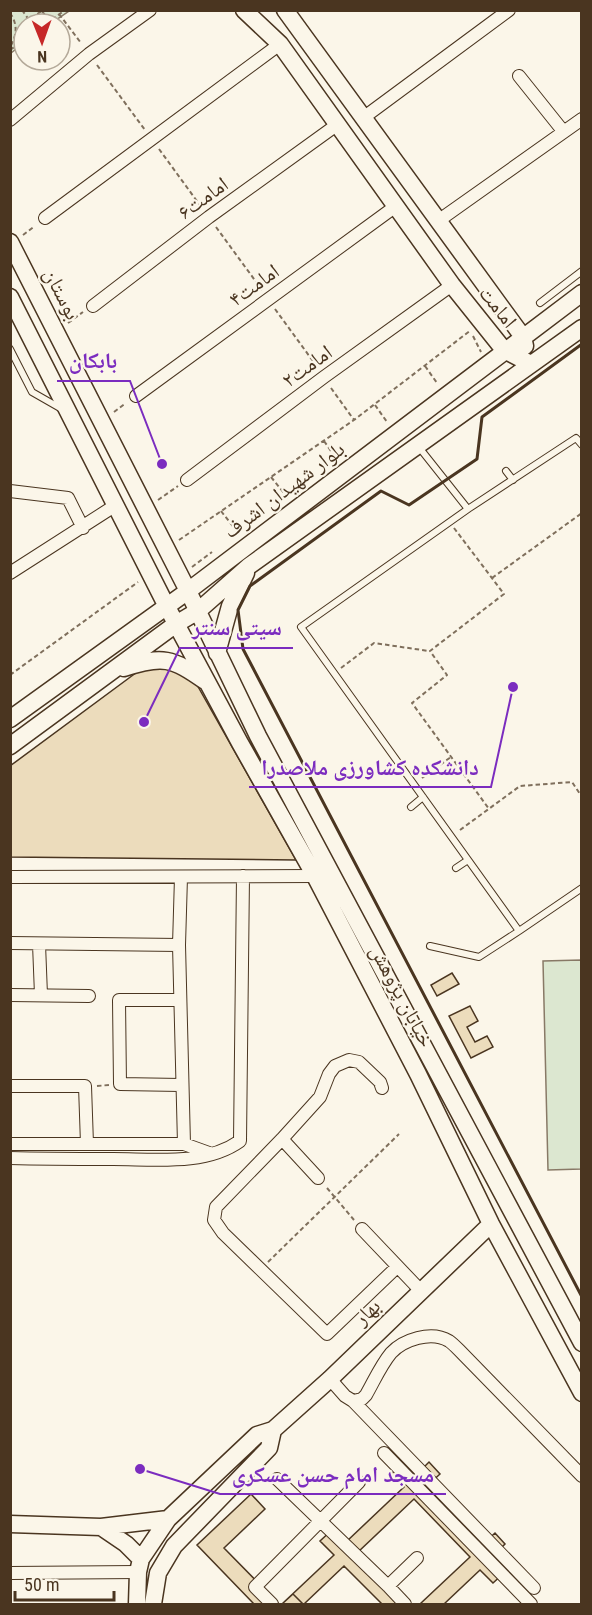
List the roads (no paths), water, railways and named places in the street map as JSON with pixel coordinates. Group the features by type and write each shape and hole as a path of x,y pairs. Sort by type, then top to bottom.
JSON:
{"main road":[{"name":"امامت","path":"244,10 280,44 452,285 504,350 531,364"},
{"name":"امامت","path":"287,11 523,337 531,364"},
{"name":"بوستان","path":"11,243 198,611"},
{"name":"بلوار شهیدان اشرف","path":"10,719 188,591 581,294"},
{"path":"10,297 166,605"},
{"name":"بلوار شهیدان اشرف","path":"10,746 176,624 198,611 249,566 582,328"},
{"path":"105,481 125,468"},
{"path":"217,653 230,606 249,566"},
{"name":"خیابان پژوهش","path":"166,605 315,876 418,1074 491,1224 582,1393"},
{"name":"خیابان پژوهش","path":"198,611 258,736 582,1342"},
{"path":"109,673 145,661 164,661 180,664 208,682"},
{"name":"بهار","path":"140,1565 168,1519 257,1435 273,1430 330,1379 491,1224"},
{"name":"بهار","path":"153,1605 158,1573 174,1546 270,1448 273,1430"},
{"path":"10,1524 101,1527 168,1519"},
{"path":"101,1527 126,1544 140,1565 137,1605"}],"street":[{"path":"10,120 89,54 150,10"},
{"path":"363,118 509,10"},
{"path":"45,218 280,44"},
{"path":"519,76 563,131"},
{"path":"438,221 582,119"},
{"name":"امامت۶","path":"93,306 209,217 338,124"},
{"name":"امامت۴","path":"136,396 396,206"},
{"name":"امامت۲","path":"187,480 452,285"},
{"path":"10,491 68,498 82,528"},
{"path":"10,573 116,505"},
{"path":"10,1158 184,1158 213,1154 228,1149 240,1141 243,876"},
{"path":"10,877 315,876"},
{"path":"182,877 179,945 184,1144"},
{"path":"10,943 179,945"},
{"path":"39,944 41,995"},
{"path":"10,995 89,996"},
{"path":"180,1000 119,1000 120,1084 181,1085"},
{"path":"382,1088 380,1082 359,1062 349,1060 335,1066 329,1074 320,1097 282,1139 224,1196 216,1207 214,1220 223,1233 327,1334 398,1267"},
{"path":"10,1086 85,1086 87,1144"},
{"path":"282,1139 318,1178"},
{"path":"10,1144 184,1144 213,1154"},
{"path":"362,1229 421,1291"},
{"path":"352,1401 362,1399 366,1395 390,1355 398,1347 417,1338 441,1338 449,1341 459,1350 582,1476"},
{"path":"330,1379 534,1588"},
{"path":"384,1453 531,1605"},
{"path":"277,1479 405,1605"},
{"path":"272,1605 255,1587 359,1482"},
{"path":"388,1586 417,1558"},
{"path":"10,1573 140,1565"}],"lane":[{"path":"540,303 582,271"},
{"path":"569,280 581,294"},
{"path":"10,349 32,392 70,413"},
{"path":"519,931 301,627 309,617 402,552 579,436 582,446"},
{"path":"418,445 468,509"},
{"path":"506,471 513,480"},
{"path":"411,807 423,797"},
{"path":"456,868 468,860"},
{"path":"430,946 479,957 582,888"}],"place":[{"name":"بابکان","path":"162,464"},
{"name":"دانشکده کشاورزی ملاصدرا","path":"513,687"},
{"name":"سیتی سنتر","path":"144,722"},
{"name":"مسجد امام حسن عسکری","path":"140,1469"}]}
